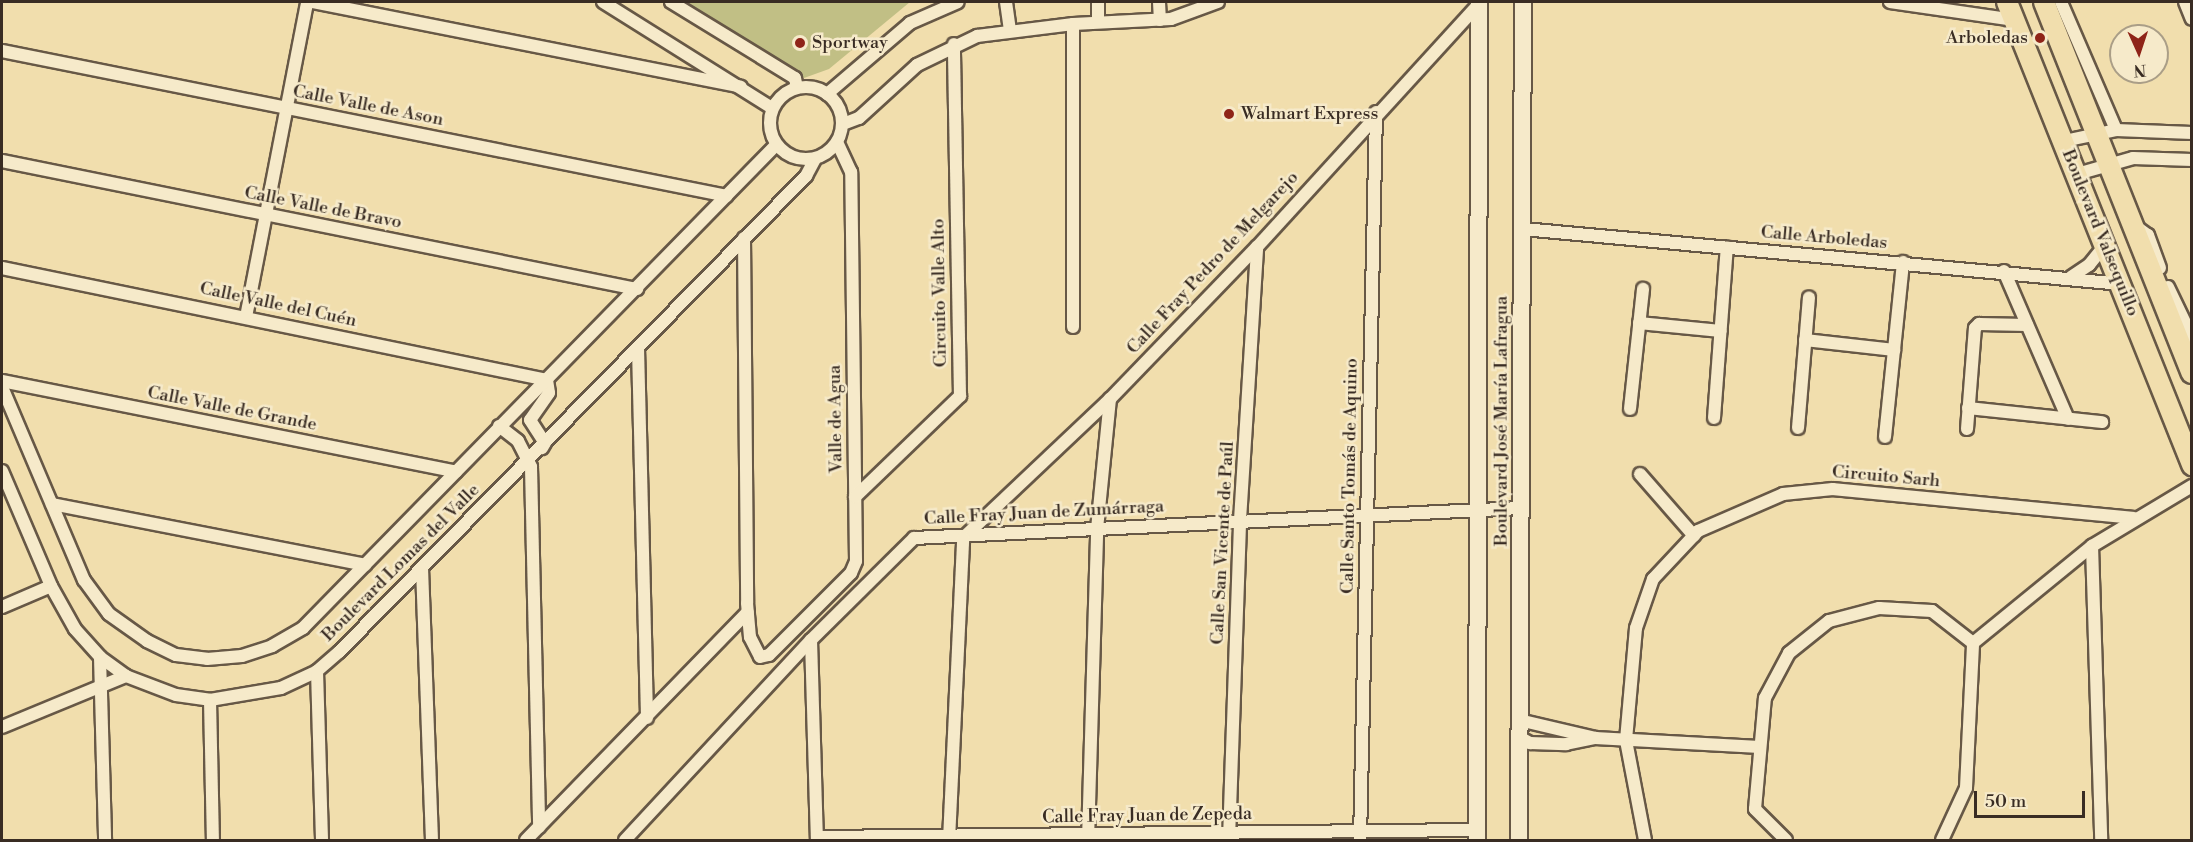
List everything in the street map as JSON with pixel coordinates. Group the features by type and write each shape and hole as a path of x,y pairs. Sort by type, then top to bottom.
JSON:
{"main road":[{"name":"Boulevard José María Lafragua","path":"1519,840 1523,2"},
{"name":"Boulevard Valsequillo","path":"2044,2 2106,132 2109,165 2132,224 2176,319 2192,372"},
{"name":"Boulevard José María Lafragua","path":"1477,835 1479,3"},
{"name":"Boulevard Valsequillo","path":"2011,10 2192,465"}],"street":[{"path":"246,317 307,2"},
{"path":"313,2 741,87"},
{"path":"603,2 772,108"},
{"path":"671,2 795,78 797,88"},
{"path":"827,94 910,23 958,2"},
{"path":"1006,2 1010,29"},
{"path":"1098,2 1098,22"},
{"path":"1159,2 1160,20"},
{"path":"843,124 858,118 917,65 954,44 1010,29 1160,20 1183,16 1218,2"},
{"path":"1890,2 2011,10"},
{"path":"2061,2 2106,132"},
{"path":"2185,2 2192,18"},
{"name":"Calle Fray Pedro de Melgarejo","path":"963,538 1110,399 1257,246 1376,112 1479,3"},
{"path":"1073,24 1073,327"},
{"name":"Circuito Valle Alto","path":"855,497 960,396 954,44"},
{"name":"Calle Valle de Ason","path":"2,51 728,196"},
{"path":"547,380 549,393 530,420 545,443 806,176 815,159 837,142 843,124 839,107 827,94 797,88 778,99 772,108 769,123 776,145 794,158 815,159"},
{"name":"Calle Santo Tomás de Aquino","path":"1360,836 1376,112"},
{"path":"2064,141 2106,132 2192,133"},
{"name":"Valle de Agua","path":"748,612 750,637 760,657 769,656 851,573 856,561 851,172 837,142"},
{"name":"Boulevard Lomas del Valle","path":"2,387 84,580 109,614 147,641 176,655 207,659 242,656 272,646 303,628 776,145"},
{"path":"2077,174 2133,158 2192,160"},
{"name":"Calle Valle de Bravo","path":"2,161 637,289"},
{"name":"Calle Arboledas","path":"1523,229 2071,277 2121,284"},
{"path":"526,840 748,612 744,238"},
{"path":"2071,277 2089,265 2105,244"},
{"name":"Calle San Vicente de Paúl","path":"1229,837 1240,520 1257,246"},
{"path":"1714,418 1727,247"},
{"path":"1886,437 1903,262"},
{"name":"Calle Valle del Cuén","path":"2,268 547,380"},
{"path":"2004,271 2068,419"},
{"path":"1630,409 1643,289"},
{"path":"1798,428 1809,297"},
{"path":"2176,319 2192,337"},
{"path":"1639,323 1721,331"},
{"path":"1967,429 1975,328 1979,324 2027,325"},
{"path":"1805,340 1894,350"},
{"path":"638,348 647,718"},
{"name":"Calle Valle de Grande","path":"2,381 456,472"},
{"path":"1088,838 1097,530 1110,399"},
{"path":"1968,408 2102,422"},
{"path":"499,426 518,441 530,463 539,827"},
{"name":"Boulevard Lomas del Valle","path":"2,471 5,489 51,586 75,629 100,657 126,676 176,695 210,700 281,688 317,671 530,463 545,443"},
{"path":"1640,474 1694,536"},
{"path":"1942,840 1966,788 1973,643 2092,546 2134,518 2192,486"},
{"name":"Circuito Sarh","path":"1645,840 1626,740 1636,628 1653,579 1694,536 1783,494 1833,489 2134,518"},
{"path":"52,504 365,565"},
{"name":"Calle Fray Juan de Zumárraga","path":"625,840 811,640 914,538 963,538 1240,520 1521,508"},
{"path":"949,838 963,538"},
{"path":"2092,546 2101,840"},
{"path":"422,568 432,840"},
{"path":"2,607 51,586"},
{"path":"1786,840 1755,809 1765,698 1789,653 1829,621 1879,608 1932,611 1973,643"},
{"path":"811,640 817,839"},
{"path":"100,657 105,840"},
{"path":"317,671 322,840"},
{"path":"2,727 126,676"},
{"path":"210,700 213,840"},
{"path":"1519,728 1530,743 1563,744 1595,738"},
{"path":"1519,728 1595,738 1760,747"},
{"name":"Calle Fray Juan de Zepeda","path":"817,839 1477,835"}],"shaded area":[{"name":"Sportway","path":"676,2 910,2 829,69 804,78"}],"place":[{"name":"Arboledas","path":"2040,38"},
{"name":"Sportway","path":"800,43"},
{"name":"Walmart Express","path":"1229,114"}]}
